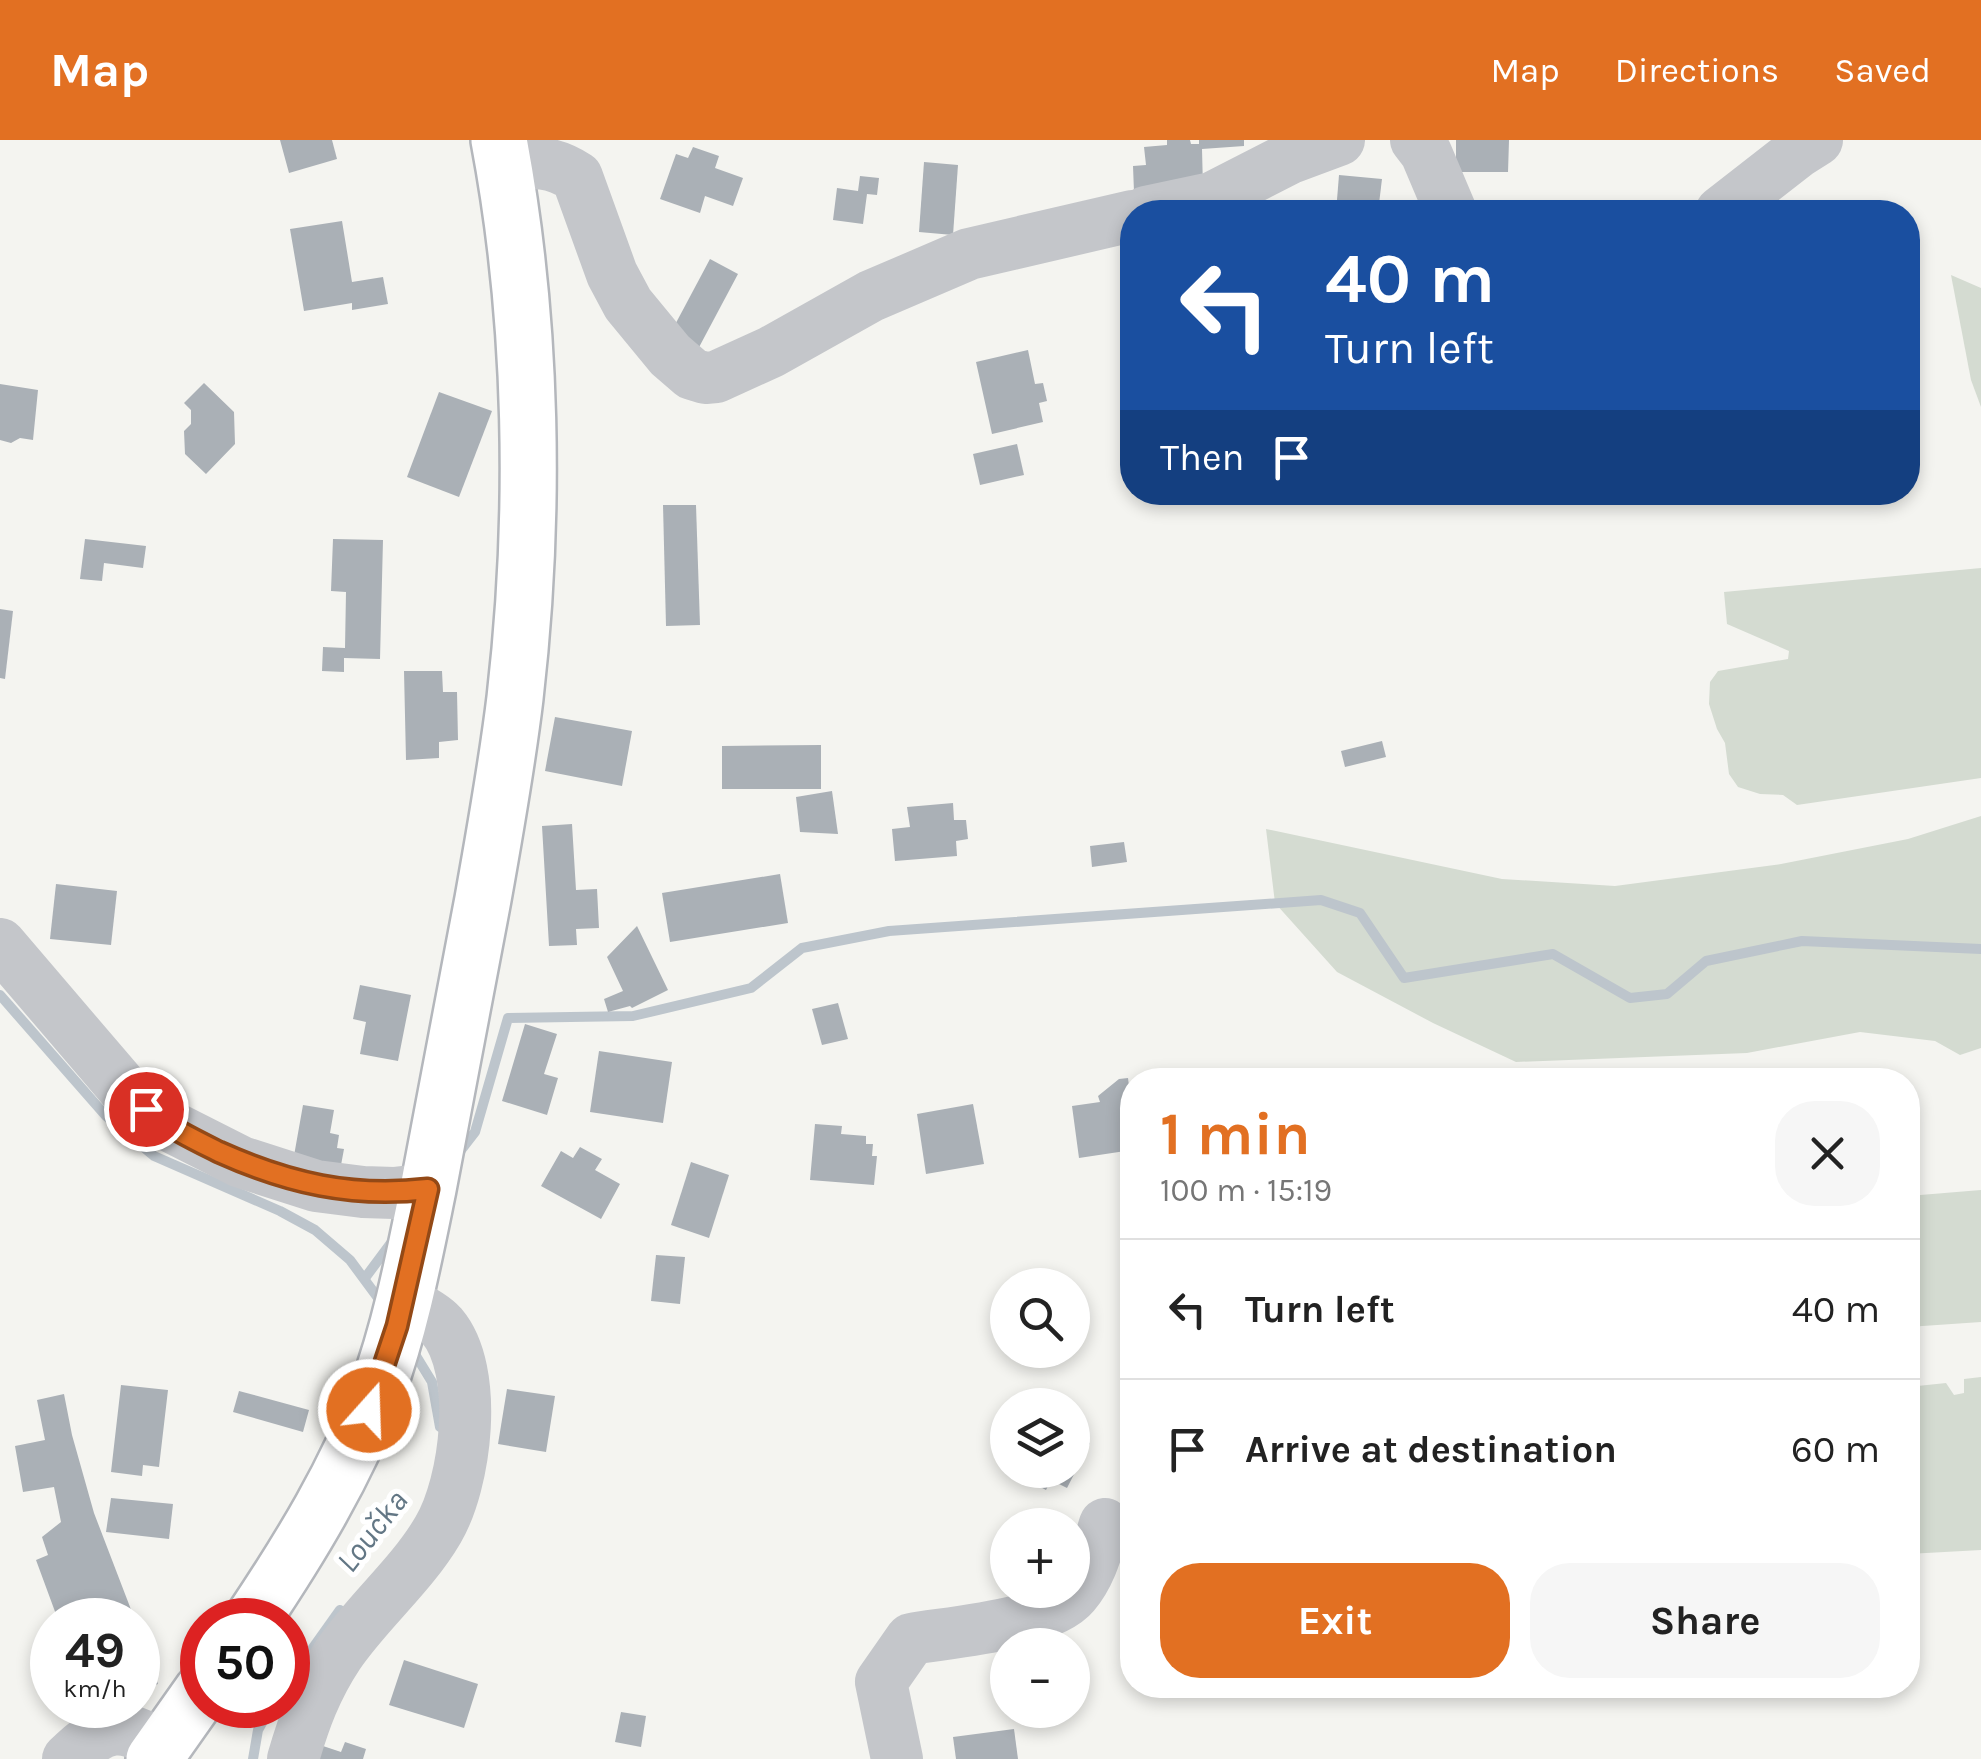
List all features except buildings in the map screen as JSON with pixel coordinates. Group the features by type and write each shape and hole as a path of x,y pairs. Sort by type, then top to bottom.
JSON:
{"main road":[{"path":"266,1598 308,1534 346,1463 377,1390 404,1301 503,785 516,694 527,507 526,372 520,289 501,152"},
{"path":"158,1753 180,1722"}],"street":[{"path":"1203,200 1288,159 1339,140"},
{"path":"1416,140 1426,153 1446,200"},
{"path":"1737,200 1817,140"},
{"path":"501,152 563,168 577,178 612,274 628,304 670,355 692,374 704,378 716,378 870,296 969,254 1120,219"},
{"path":"0,944 130,1096 162,1122 242,1162 316,1186 394,1193 428,1189"},
{"path":"293,1759 316,1692 352,1634 428,1546 449,1507 456,1482 464,1419 460,1365 442,1326 404,1301"},
{"path":"897,1759 881,1682 911,1638 1032,1619 1071,1598 1090,1570 1106,1524"},
{"path":"68,1759 88,1740 116,1728 137,1732 158,1753"}],"shaded area":[{"path":"1951,275 1981,288 1981,407 1971,380"},
{"path":"1981,568 1981,778 1797,805 1783,795 1760,794 1738,787 1729,774 1725,743 1709,704 1710,682 1718,671 1788,659 1789,651 1727,624 1724,592"},
{"path":"1981,816 1981,1048 1960,1055 1935,1041 1860,1032 1747,1053 1516,1062 1337,972 1275,903 1266,829 1502,879 1615,886 1781,864 1908,839"},
{"path":"1981,1190 1981,1322 1920,1326 1920,1195"},
{"path":"1981,1377 1981,1550 1920,1553 1920,1386 1946,1383 1954,1395 1964,1393 1964,1379"}],"waterway":[{"path":"458,1154 475,1132 508,1018 633,1016 751,988 802,948 889,931 1321,900 1360,913 1404,978 1553,954 1630,998 1667,994 1706,961 1802,941 1981,949"},
{"name":"Loučka","path":"0,995 106,1116 154,1156 315,1230 350,1260 384,1306"},
{"path":"365,1278 394,1239"},
{"name":"Loučka","path":"410,1346 432,1382 440,1427"},
{"name":"Loučka","path":"310,1652 340,1610"},
{"name":"Loučka","path":"253,1759 259,1728"}],"route":[{"path":"146,1109 196,1141 242,1162 316,1186 394,1193 428,1189 397,1326 369,1410"}]}
